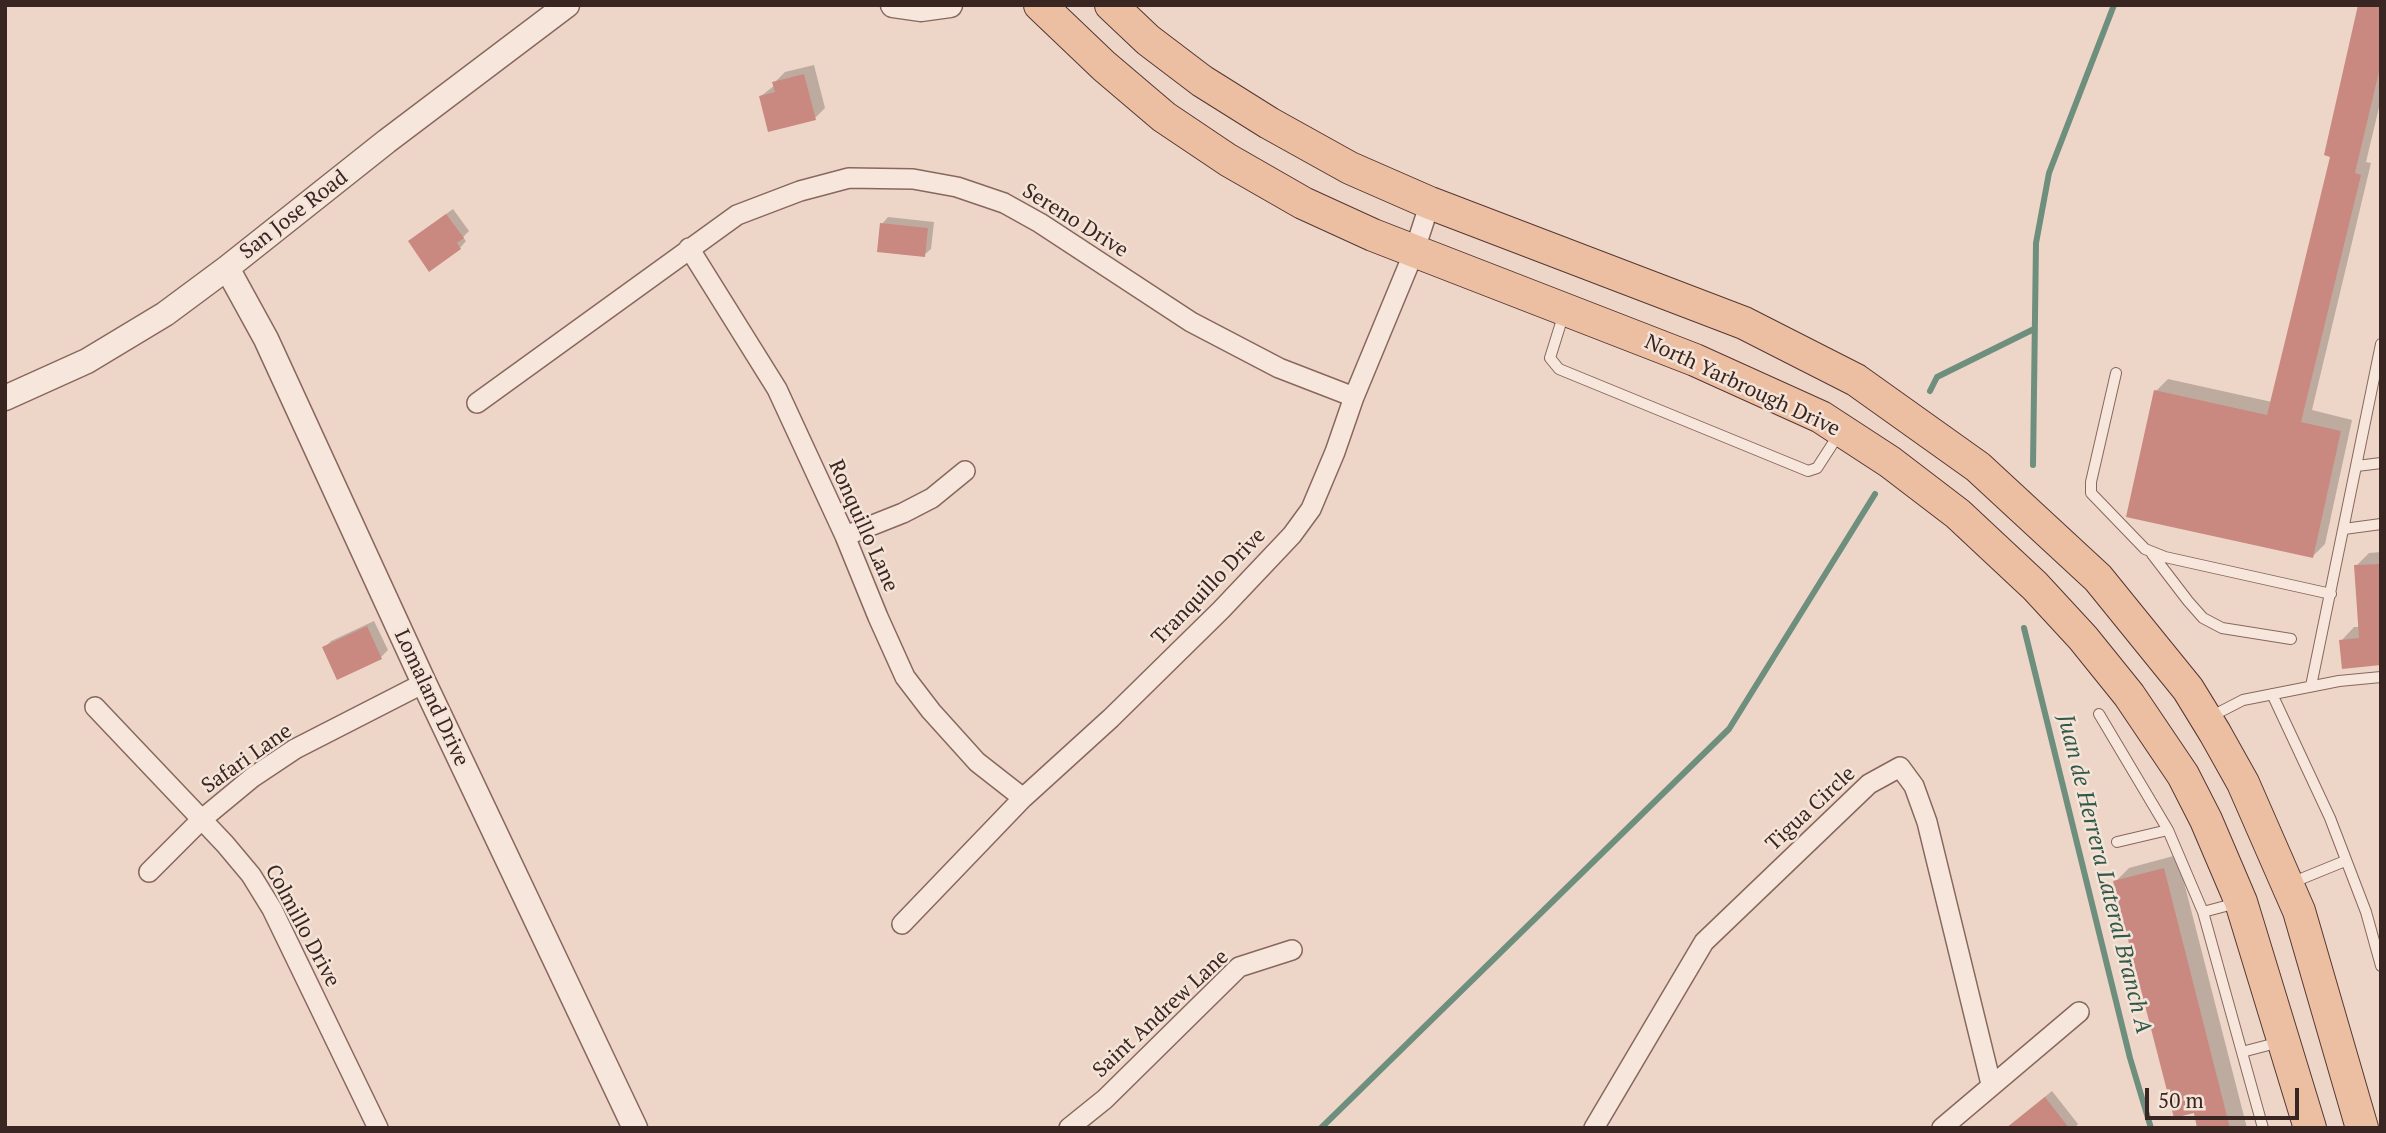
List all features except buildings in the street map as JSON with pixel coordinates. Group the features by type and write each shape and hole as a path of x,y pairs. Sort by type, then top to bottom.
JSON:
{"main road":[{"name":"North Yarbrough Drive","path":"1040,5 1104,66 1164,117 1228,160 1303,203 1414,252 1695,360 1821,417 1890,462 1958,514 2035,586 2083,638 2129,695 2183,775 2206,820 2241,902 2310,1128"},
{"path":"1111,5 1148,40 1202,80 1269,123 1350,168 1430,203 1744,323 1868,388 1978,467 2098,578 2188,689 2206,719 2243,783 2299,911 2362,1128"},
{"path":"1841,431 1868,388"},
{"path":"2241,902 2288,884"}],"street":[{"name":"San Jose Road","path":"5,398 87,361 165,314 567,5"},
{"path":"893,5 921,9 950,5"},
{"name":"Sereno Drive","path":"477,403 737,215 800,191 849,178 913,179 957,187 1004,203 1040,223 1191,322 1279,368 1353,397"},
{"name":"Tranquillo Drive","path":"902,924 1023,799 1201,630 1292,535 1311,509 1335,452 1353,397 1414,252 1430,203"},
{"name":"Ronquillo Lane","path":"689,248 777,389 845,536 905,677 931,711 977,762 1023,799"},
{"name":"Lomaland Drive","path":"227,268 266,339 424,683 635,1128"},
{"path":"845,536 932,498 965,471"},
{"name":"Safari Lane","path":"149,872 201,820 253,777 295,749 424,683"},
{"name":"Colmillo Drive","path":"95,706 251,875 272,909 378,1128"},
{"name":"Tigua Circle","path":"1594,1128 1704,942 1869,783 1900,767 1914,786 1927,822 1991,1084"},
{"name":"Saint Andrew Lane","path":"1069,1128 1105,1099 1238,967 1292,950"},
{"path":"1942,1128 2079,1012"}],"lane":[{"path":"1565,310 1550,358 1559,369 1808,471 1817,468 1841,431"},
{"path":"2311,687 2381,344"},
{"path":"2116,373 2091,482 2091,493 2145,550 2152,554 2331,594"},
{"path":"2357,466 2381,463"},
{"path":"2344,529 2381,524"},
{"path":"2152,554 2203,618 2222,628 2291,639"},
{"path":"2206,719 2243,700 2381,677"},
{"path":"2272,694 2330,818 2366,912 2381,967"},
{"path":"2099,715 2168,830 2203,912 2263,1128"},
{"path":"2117,842 2168,830"},
{"path":"2288,884 2345,860"},
{"path":"2203,912 2241,902"},
{"path":"2242,1052 2284,1041"}],"waterway":[{"path":"2033,465 2036,243 2049,173 2114,5"},
{"path":"1930,391 1937,377 2034,329"},
{"path":"1321,1128 1729,729 1875,494"},
{"name":"Juan de Herrera Lateral Branch A","path":"2024,628 2130,1058 2151,1128"}]}
